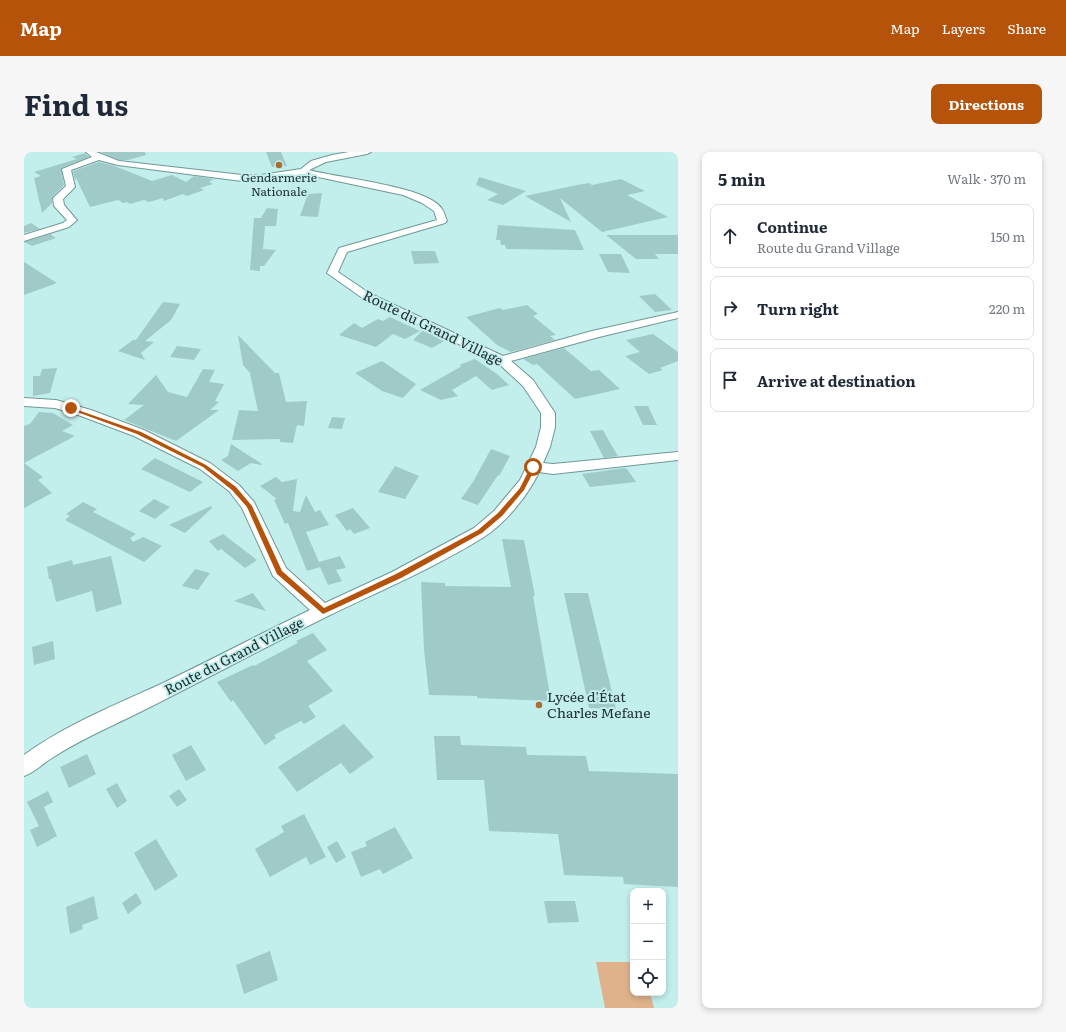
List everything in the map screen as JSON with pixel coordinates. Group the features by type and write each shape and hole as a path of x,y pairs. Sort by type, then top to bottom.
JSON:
{"street":[{"path":"90,152 99,157 118,163 242,178 261,178 304,171 306,167 315,162 367,152"},
{"path":"24,238 66,225 72,220 59,206 58,198 71,187 66,170 99,157"},
{"name":"Route du Grand Village","path":"24,767 44,752 93,725 179,684 323,611 398,576 480,532 500,515 522,489 543,447 548,427 548,413 528,383 502,360 365,295 332,273 342,250 442,221 443,215 441,211 422,199 394,190 360,182 320,176 304,171"},
{"path":"502,360 596,334 678,315"},
{"path":"24,402 56,404 86,412 139,433 204,466 234,488 249,506 279,572 323,611"},
{"path":"533,467 553,470 678,456"}],"shaded area":[{"path":"596,962 630,962 630,996 651,996 654,1008 605,1008"}],"building":[{"path":"100,152 145,152 146,155 128,160 119,160"},
{"path":"266,152 281,152 287,166 272,167"},
{"path":"85,153 89,157 61,168 64,185 52,197 52,203 42,213 34,178 41,176 34,172 77,159 72,157"},
{"path":"99,162 112,165 152,181 172,175 186,182 194,176 214,179 209,182 213,184 200,188 204,190 187,196 183,194 164,201 163,198 149,202 144,200 130,204 127,202 123,203 118,200 90,207 76,178 75,180 73,171"},
{"path":"479,177 526,191 503,205 487,200 498,194 476,185"},
{"path":"621,179 645,191 627,195 668,217 602,232 560,198 571,222 525,196 577,185 589,183 592,185"},
{"path":"322,193 318,217 300,216 308,194"},
{"path":"267,208 278,209 276,226 265,226 263,249 276,250 264,266 260,266 260,271 250,270 254,218 261,218"},
{"path":"31,223 40,229 24,233 24,226"},
{"path":"498,225 575,230 584,250 506,249 505,245 501,245 500,240 496,240"},
{"path":"50,234 56,238 32,246 24,242"},
{"path":"606,235 678,235 678,254 655,254 659,259 636,259"},
{"path":"411,251 435,251 439,263 414,264"},
{"path":"599,254 621,254 630,273 608,272"},
{"path":"24,262 57,283 24,295"},
{"path":"655,294 672,310 655,312 639,296"},
{"path":"163,302 180,304 171,320 145,341 154,342 141,353 145,360 118,351 133,340 136,340"},
{"path":"527,305 538,314 533,316 556,335 550,336 555,340 511,352 497,345 466,317 500,308 503,310"},
{"path":"390,317 420,331 405,339 393,334 376,347 339,335 354,323 362,328 378,319 383,321"},
{"path":"424,329 446,340 432,348 413,340"},
{"path":"653,334 678,352 678,361 660,368 663,370 649,374 625,356 640,352 626,340"},
{"path":"238,335 275,373 279,373 286,402 307,401 304,426 297,425 293,443 280,442 280,439 232,440 239,410 258,411 251,374 243,365"},
{"path":"177,346 201,349 194,360 170,357"},
{"path":"564,348 591,371 599,370 620,389 575,399 537,364 533,365 523,359"},
{"path":"475,359 497,374 509,385 492,390 476,376 452,390 458,396 441,400 420,390 462,366 459,365"},
{"path":"382,361 416,384 403,398 382,391 355,373"},
{"path":"57,368 50,393 33,396 33,376 40,376 42,369"},
{"path":"203,369 215,370 209,382 224,384 215,401 219,402 210,410 219,410 176,441 124,420 144,405 128,404 156,375 168,392 187,397"},
{"path":"634,406 648,406 657,425 643,425"},
{"path":"39,412 53,413 73,425 62,431 75,436 24,463 24,426 30,424"},
{"path":"332,417 345,418 342,429 328,428"},
{"path":"603,430 618,456 604,458 590,431"},
{"path":"231,444 262,464 251,463 238,471 221,460 228,456"},
{"path":"491,449 510,456 499,476 498,475 478,505 461,499 473,482"},
{"path":"155,458 203,482 190,492 141,469"},
{"path":"24,463 43,477 38,480 52,493 24,508"},
{"path":"395,466 419,476 405,499 378,492"},
{"path":"624,468 627,469 636,482 590,487 582,474"},
{"path":"276,477 282,482 297,479 293,511 300,512 306,495 315,512 320,510 329,525 306,532 319,562 340,556 346,568 336,570 342,581 328,585 320,567 307,571 288,523 285,524 274,500 277,499 260,486"},
{"path":"154,499 170,507 155,519 139,511"},
{"path":"83,502 97,509 93,512 136,534 130,538 133,542 143,537 162,546 144,562 65,520 70,516 66,514"},
{"path":"211,506 212,508 185,533 169,525"},
{"path":"353,508 370,528 354,534 350,529 347,531 335,515"},
{"path":"223,534 257,560 245,568 221,549 218,551 209,541"},
{"path":"502,539 524,540 535,596 533,596 551,701 477,698 477,696 429,695 424,650 421,582 445,583 445,586 511,587"},
{"path":"111,556 122,604 96,612 92,591 56,602 47,567 72,560 73,565"},
{"path":"195,569 210,573 198,590 182,586"},
{"path":"253,593 266,611 234,601"},
{"path":"564,593 588,593 616,709 589,708"},
{"path":"313,633 327,650 307,661 333,691 308,706 316,717 304,724 301,721 274,735 276,738 265,745 233,700 231,702 217,682 253,665 254,666 298,643 296,641"},
{"path":"53,641 55,659 34,665 32,647"},
{"path":"344,724 374,757 350,774 341,763 297,792 278,767"},
{"path":"434,736 460,736 461,745 526,747 527,755 586,756 589,771 678,774 678,887 624,884 623,877 564,875 558,834 489,831 484,780 437,780"},
{"path":"191,745 206,770 186,781 172,755"},
{"path":"87,754 96,774 69,788 60,767"},
{"path":"117,783 127,801 117,808 106,789"},
{"path":"179,789 187,800 177,807 169,796"},
{"path":"48,791 53,802 44,807 57,836 37,847 30,830 39,826 27,802"},
{"path":"304,814 326,857 310,865 306,857 270,877 255,849 284,832 281,826"},
{"path":"395,827 413,858 383,874 380,869 361,877 351,852 367,846 365,842"},
{"path":"156,839 178,876 155,891 134,853"},
{"path":"337,841 346,857 336,863 327,847"},
{"path":"136,893 142,903 128,914 122,903"},
{"path":"94,896 98,919 82,925 83,929 70,934 66,907"},
{"path":"544,901 575,901 579,922 548,923"},
{"path":"270,951 278,980 244,994 236,965"}],"place":[{"name":"Gendarmerie Nationale","path":"279,165"},
{"name":"Lycée d'État Charles Mefane","path":"539,705"}],"route":[{"path":"71,408 86,412 139,433 204,466 234,488 249,506 279,572 323,611 398,576 480,532 500,515 522,489 533,467"}]}
